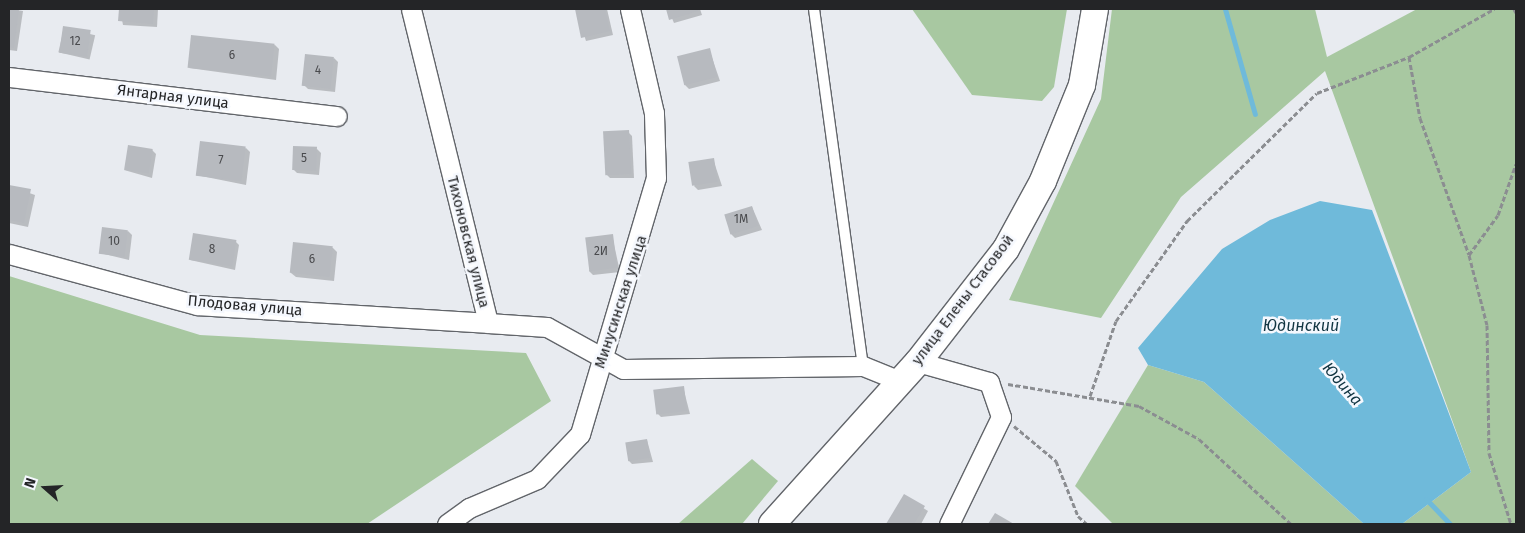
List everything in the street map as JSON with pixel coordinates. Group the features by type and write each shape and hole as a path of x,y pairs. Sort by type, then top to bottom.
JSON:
{"main road":[{"name":"улица Елены Стасовой","path":"772,524 918,362 1006,249 1042,181 1082,85 1095,9"}],"street":[{"name":"Тихоновская улица","path":"411,9 488,324 547,327 624,369 863,366 900,381"},
{"name":"Минусинская улица","path":"448,524 469,508 538,480 580,434 656,178 654,113 630,9"},
{"name":"Янтарная улица","path":"9,77 337,116"},
{"name":"Плодовая улица","path":"9,254 196,305 488,324"},
{"path":"918,362 989,382 1002,417 950,524"}],"lane":[{"path":"814,9 863,366"}],"path":[{"path":"1090,396 1116,320 1187,222 1317,93 1409,57 1494,9"},
{"path":"1514,9 1516,13"},
{"path":"1409,57 1420,118 1469,255 1487,325 1489,453 1511,524"},
{"path":"1469,255 1498,215 1516,164"},
{"path":"989,382 1090,396 1139,406 1199,439 1291,524"},
{"path":"1002,417 1056,461 1078,516 1087,524"}],"green space":[{"path":"912,9 1067,9 1054,87 1042,101 972,95"},
{"path":"1112,9 1315,9 1327,57 1417,9 1516,9 1516,524 1402,524 1471,472 1325,71 1181,197 1101,318 1009,300 1101,99"},
{"path":"9,276 200,335 526,353 551,401 367,524 9,524"},
{"path":"1148,365 1204,382 1364,524 1113,524 1075,486"},
{"path":"752,459 778,481 742,524 678,524"}],"water":[{"name":"Юдинский","path":"1320,201 1372,210 1471,472 1402,524 1364,524 1204,382 1148,365 1138,348 1222,249 1270,220"}],"building":[{"path":"9,9 19,9 14,48 9,47"},
{"path":"119,9 154,9 153,24 118,21"},
{"path":"575,9 605,9 610,31 581,38"},
{"path":"666,9 698,9 698,11 669,20"},
{"path":"63,26 91,30 87,57 59,53"},
{"path":"191,35 275,44 271,77 188,68"},
{"path":"710,48 717,77 684,85 677,56"},
{"path":"305,54 334,57 330,89 302,86"},
{"path":"629,130 631,174 605,175 603,131"},
{"path":"200,141 246,147 241,181 196,176"},
{"path":"128,145 153,149 149,174 124,170"},
{"path":"293,146 317,147 316,171 292,170"},
{"path":"714,158 718,182 692,186 688,162"},
{"path":"9,185 31,189 24,223 9,220"},
{"path":"752,206 758,226 730,235 724,214"},
{"path":"102,227 128,230 125,257 99,254"},
{"path":"193,233 236,240 232,267 189,260"},
{"path":"613,234 617,268 589,271 585,237"},
{"path":"293,242 333,246 330,277 290,273"},
{"path":"684,386 687,411 656,415 653,390"},
{"path":"647,439 650,458 628,461 625,442"},
{"path":"904,494 925,506 914,524 886,524"},
{"path":"995,513 1014,524 988,524"}],"waterway":[{"name":"Юдина","path":"1225,9 1255,114"},
{"name":"Юдина","path":"1426,499 1450,524"}]}
